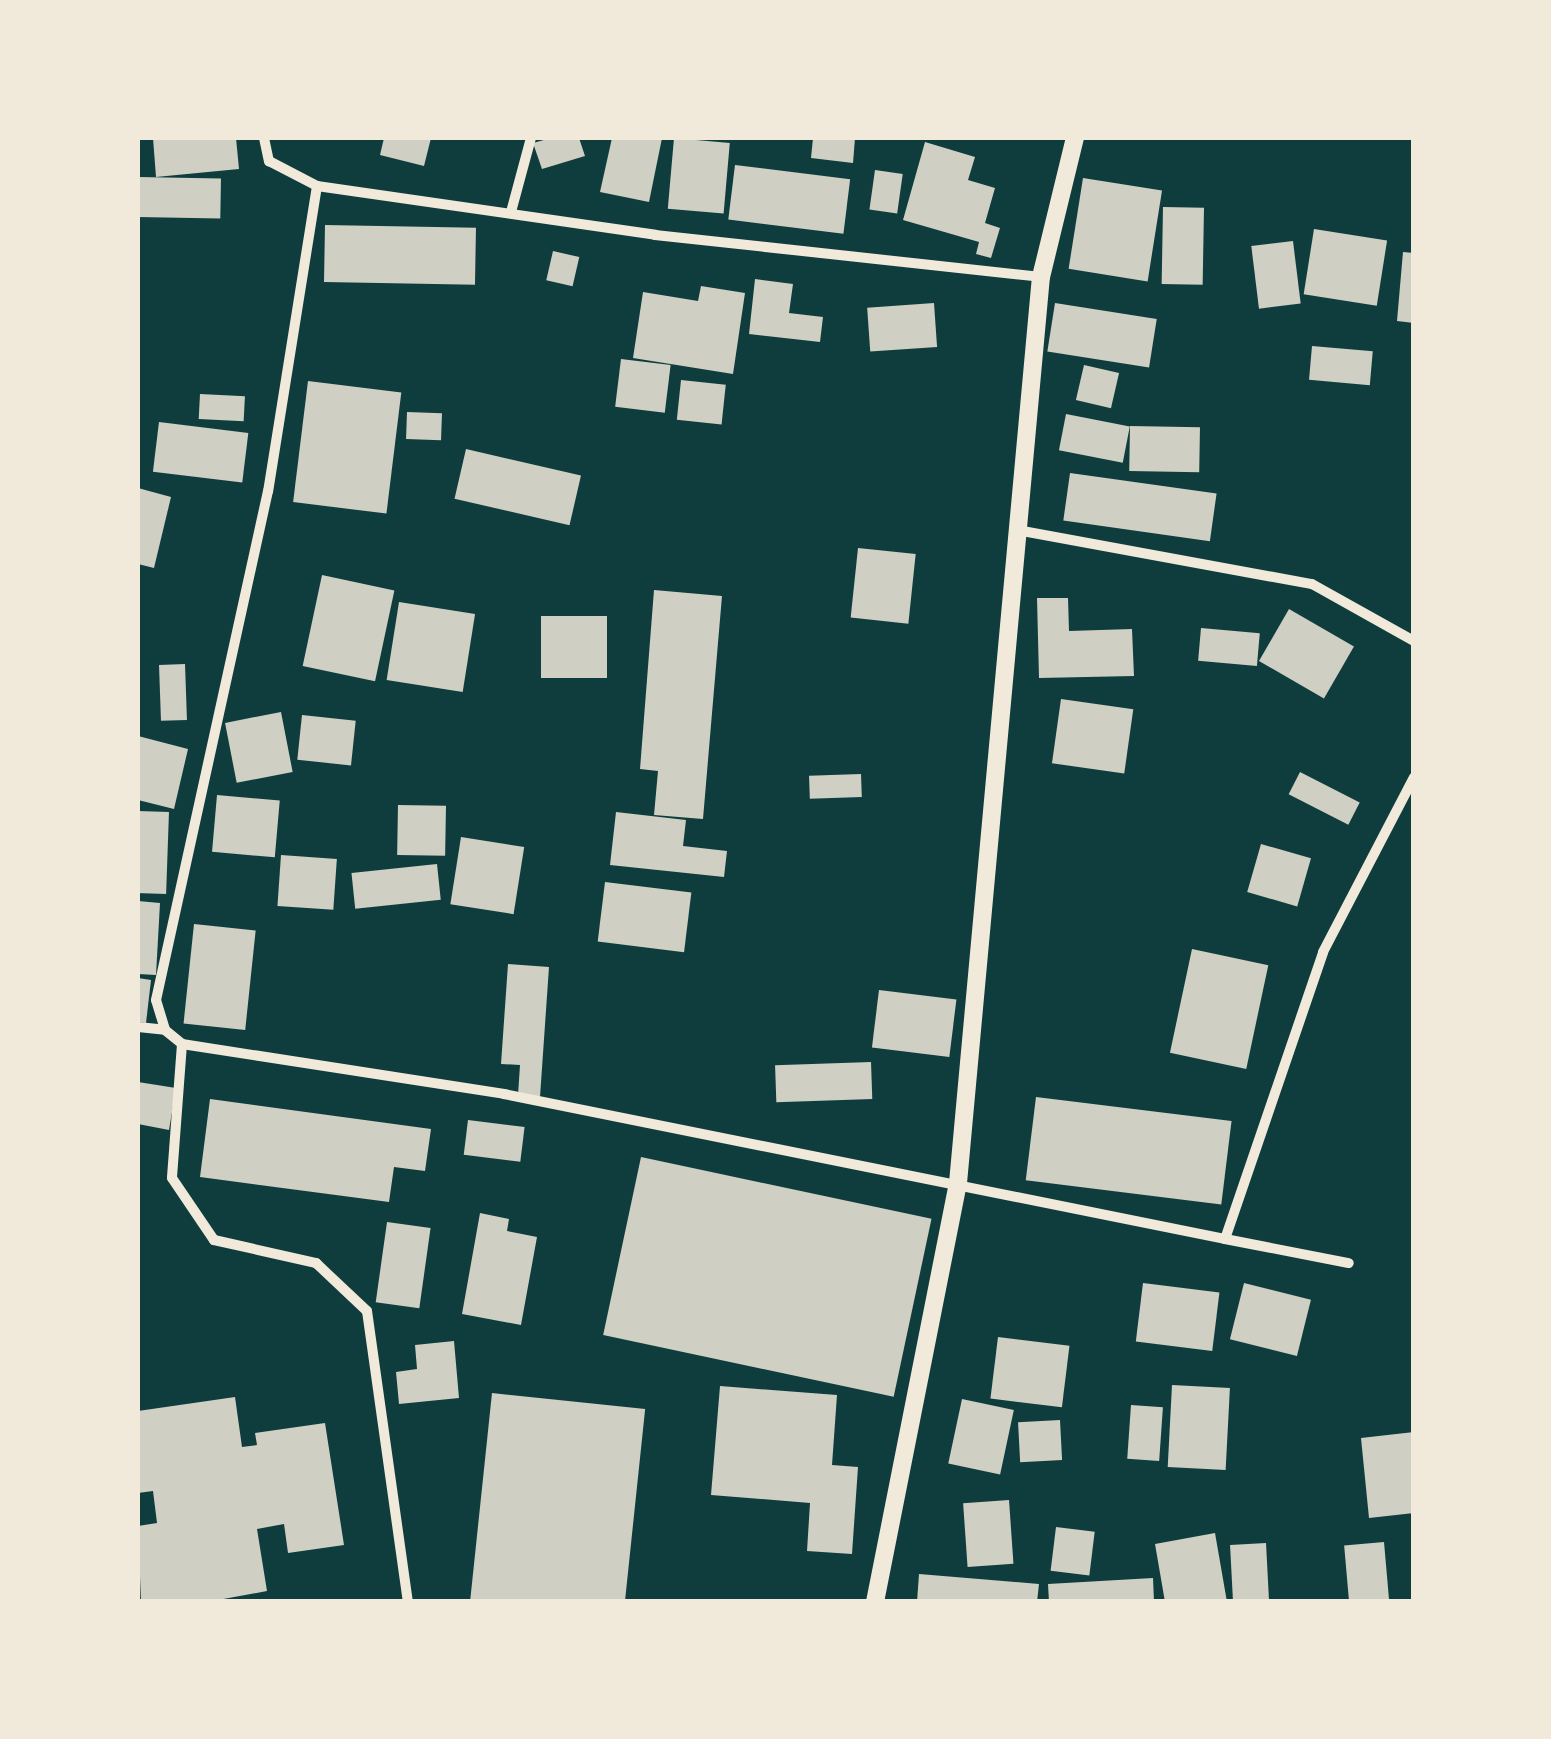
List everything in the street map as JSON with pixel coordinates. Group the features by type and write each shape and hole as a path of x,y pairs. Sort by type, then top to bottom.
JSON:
{"street":[{"path":"264,138 269,161 316,186 655,235 1041,277"},
{"path":"511,212 531,138"},
{"path":"875,1602 958,1184 1041,277 1074,138"},
{"path":"165,1030 158,989 268,491 316,186"},
{"path":"1017,530 1312,584 1414,642"},
{"path":"1225,1239 1323,952 1414,777"},
{"path":"138,1027 165,1030 182,1044 504,1094 1349,1263"},
{"path":"182,1044 172,1178 214,1240 316,1264 367,1311 408,1602"}],"building":[{"path":"153,138 236,138 239,169 156,177"},
{"path":"384,138 431,138 424,166 380,155"},
{"path":"551,138 579,138 585,156 542,169 533,143"},
{"path":"612,138 662,138 649,202 600,192"},
{"path":"674,138 730,143 724,214 668,209"},
{"path":"813,138 855,138 853,163 811,158"},
{"path":"925,142 975,157 968,180 995,188 985,223 1000,228 991,258 976,254 979,242 903,220"},
{"path":"735,165 850,179 843,234 728,220"},
{"path":"875,170 903,174 897,214 869,210"},
{"path":"138,177 221,178 220,218 138,217"},
{"path":"1083,178 1162,191 1148,281 1069,269"},
{"path":"1163,207 1204,208 1203,285 1162,284"},
{"path":"325,225 476,228 475,285 324,282"},
{"path":"1314,229 1387,241 1377,306 1304,294"},
{"path":"1293,241 1301,304 1259,309 1251,246"},
{"path":"553,251 579,257 573,286 546,280"},
{"path":"1403,252 1414,253 1414,323 1397,321"},
{"path":"755,279 793,284 789,313 823,317 820,342 749,334"},
{"path":"701,286 745,293 733,374 633,358 643,292 698,301"},
{"path":"934,303 937,347 870,352 867,308"},
{"path":"1055,303 1157,319 1149,368 1047,351"},
{"path":"1312,346 1373,351 1370,385 1309,380"},
{"path":"621,359 671,365 665,413 615,407"},
{"path":"1084,365 1119,373 1111,408 1076,400"},
{"path":"681,380 726,385 722,424 677,420"},
{"path":"308,381 401,392 386,514 293,502"},
{"path":"200,394 245,396 244,421 199,419"},
{"path":"407,412 442,413 441,440 406,439"},
{"path":"1066,414 1130,426 1123,463 1059,450"},
{"path":"159,422 248,433 242,483 153,472"},
{"path":"1130,426 1200,427 1199,472 1129,471"},
{"path":"466,449 581,476 570,525 455,499"},
{"path":"1070,473 1217,494 1210,541 1063,521"},
{"path":"138,488 171,497 154,568 138,564"},
{"path":"858,548 916,554 908,624 851,618"},
{"path":"322,575 394,590 375,681 303,666"},
{"path":"654,590 722,596 703,819 654,815 658,771 640,769"},
{"path":"1037,598 1068,598 1069,631 1132,629 1134,676 1039,678"},
{"path":"399,602 475,614 463,692 387,680"},
{"path":"1289,609 1354,646 1324,698 1259,661"},
{"path":"541,616 607,616 607,678 541,678"},
{"path":"1201,628 1260,633 1257,666 1198,661"},
{"path":"185,664 187,720 161,721 159,665"},
{"path":"1061,699 1133,709 1124,774 1052,763"},
{"path":"281,712 293,772 237,783 225,723"},
{"path":"302,715 356,721 351,765 297,760"},
{"path":"138,736 188,749 174,809 138,800"},
{"path":"1300,772 1360,802 1348,825 1289,794"},
{"path":"861,774 862,797 810,799 809,776"},
{"path":"217,795 280,800 275,857 212,852"},
{"path":"398,805 446,806 445,856 397,855"},
{"path":"138,811 169,812 166,894 138,893"},
{"path":"616,812 686,820 683,846 727,851 724,877 610,865"},
{"path":"461,837 524,847 514,914 450,904"},
{"path":"1261,844 1311,858 1297,906 1247,892"},
{"path":"281,855 337,859 333,910 277,906"},
{"path":"437,864 441,900 355,909 351,873"},
{"path":"605,882 691,893 684,952 598,942"},
{"path":"138,901 160,903 156,975 138,974"},
{"path":"194,924 256,930 245,1030 184,1023"},
{"path":"1192,949 1268,965 1246,1069 1170,1053"},
{"path":"508,964 549,967 540,1097 518,1095 520,1065 501,1064"},
{"path":"138,978 151,980 146,1023 138,1022"},
{"path":"879,990 956,1000 949,1057 872,1048"},
{"path":"871,1062 872,1099 776,1102 775,1065"},
{"path":"138,1082 176,1088 169,1130 138,1124"},
{"path":"1036,1097 1232,1121 1221,1204 1026,1180"},
{"path":"210,1099 431,1129 425,1171 394,1167 389,1202 200,1177"},
{"path":"468,1120 525,1127 520,1162 464,1155"},
{"path":"641,1157 932,1219 894,1397 603,1335"},
{"path":"480,1213 509,1219 507,1231 537,1237 521,1325 462,1314"},
{"path":"387,1222 431,1228 419,1308 376,1302"},
{"path":"1143,1283 1219,1292 1212,1351 1136,1342"},
{"path":"1244,1283 1311,1300 1297,1356 1230,1339"},
{"path":"998,1337 1069,1346 1062,1407 990,1399"},
{"path":"454,1341 459,1398 399,1404 396,1372 417,1369 415,1345"},
{"path":"1172,1385 1230,1388 1226,1470 1168,1467"},
{"path":"720,1386 837,1395 832,1465 858,1467 852,1554 807,1551 810,1503 711,1495"},
{"path":"492,1393 645,1409 625,1602 470,1602"},
{"path":"235,1397 242,1447 257,1445 255,1433 325,1423 344,1545 288,1553 284,1524 257,1529 267,1591 207,1602 141,1602 138,1526 157,1523 153,1491 138,1493 138,1411"},
{"path":"962,1399 1014,1410 1000,1475 948,1464"},
{"path":"1131,1405 1163,1407 1159,1461 1127,1459"},
{"path":"1060,1420 1062,1460 1020,1462 1018,1422"},
{"path":"1414,1432 1414,1513 1369,1518 1361,1438"},
{"path":"1009,1500 1013,1564 968,1567 963,1503"},
{"path":"1056,1527 1095,1532 1089,1575 1051,1571"},
{"path":"1215,1533 1227,1602 1165,1602 1155,1544"},
{"path":"1384,1542 1389,1602 1349,1602 1344,1545"},
{"path":"1266,1543 1269,1602 1233,1602 1230,1545"},
{"path":"919,1574 1039,1584 1037,1602 917,1602"},
{"path":"1153,1578 1154,1602 1049,1602 1048,1584"}]}
